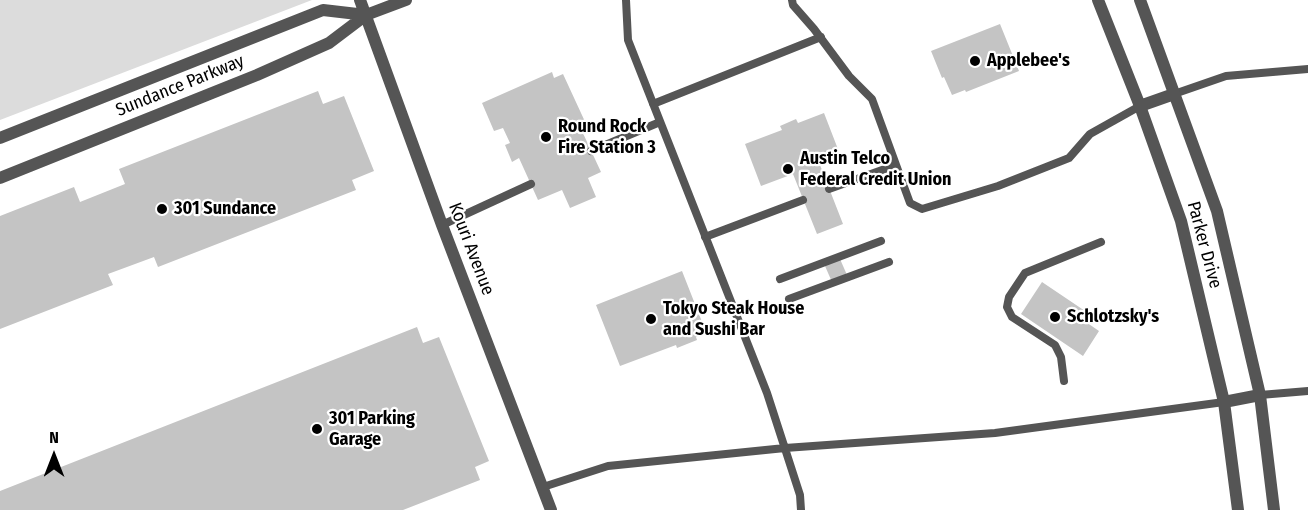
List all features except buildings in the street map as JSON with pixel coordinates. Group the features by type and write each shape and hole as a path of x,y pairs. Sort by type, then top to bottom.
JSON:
{"street":[{"name":"Kouri Avenue","path":"360,0 442,225 551,510"},
{"name":"Sundance Parkway","path":"0,178 278,66 328,43 366,15 406,0"},
{"name":"Parker Drive","path":"1098,0 1140,106 1181,221 1224,402 1238,510"},
{"name":"Parker Drive","path":"1140,0 1216,211 1260,395 1274,510"},
{"name":"Sundance Parkway","path":"0,138 323,10 366,15"},
{"path":"1140,106 1174,94"},
{"path":"1224,402 1260,395"}],"lane":[{"path":"626,0 628,40 767,393 800,495 801,510"},
{"path":"792,0 793,5 821,37 849,76 872,99 910,202 922,209 998,186 1069,158 1090,134 1140,106"},
{"path":"653,104 821,37"},
{"path":"1174,94 1226,76 1308,69"},
{"path":"591,151 660,122"},
{"path":"830,189 896,165"},
{"path":"442,225 531,184"},
{"path":"705,237 803,200"},
{"path":"780,279 881,241"},
{"path":"1064,381 1061,357 1055,345 1012,317 1007,307 1009,297 1024,273 1101,242"},
{"path":"789,299 889,262"},
{"path":"1260,395 1308,391"},
{"path":"543,487 608,466 785,448 995,434 1224,402"}],"shaded area":[{"path":"0,0 312,0 0,120"}],"place":[{"name":"Applebee's","path":"975,61"},
{"name":"Round Rock Fire Station 3","path":"546,137"},
{"name":"Austin Telco Federal Credit Union","path":"788,169"},
{"name":"301 Sundance","path":"162,209"},
{"name":"Schlotzsky's","path":"1055,317"},
{"name":"Tokyo Steak House and Sushi Bar","path":"651,319"},
{"name":"301 Parking Garage","path":"317,429"}]}
